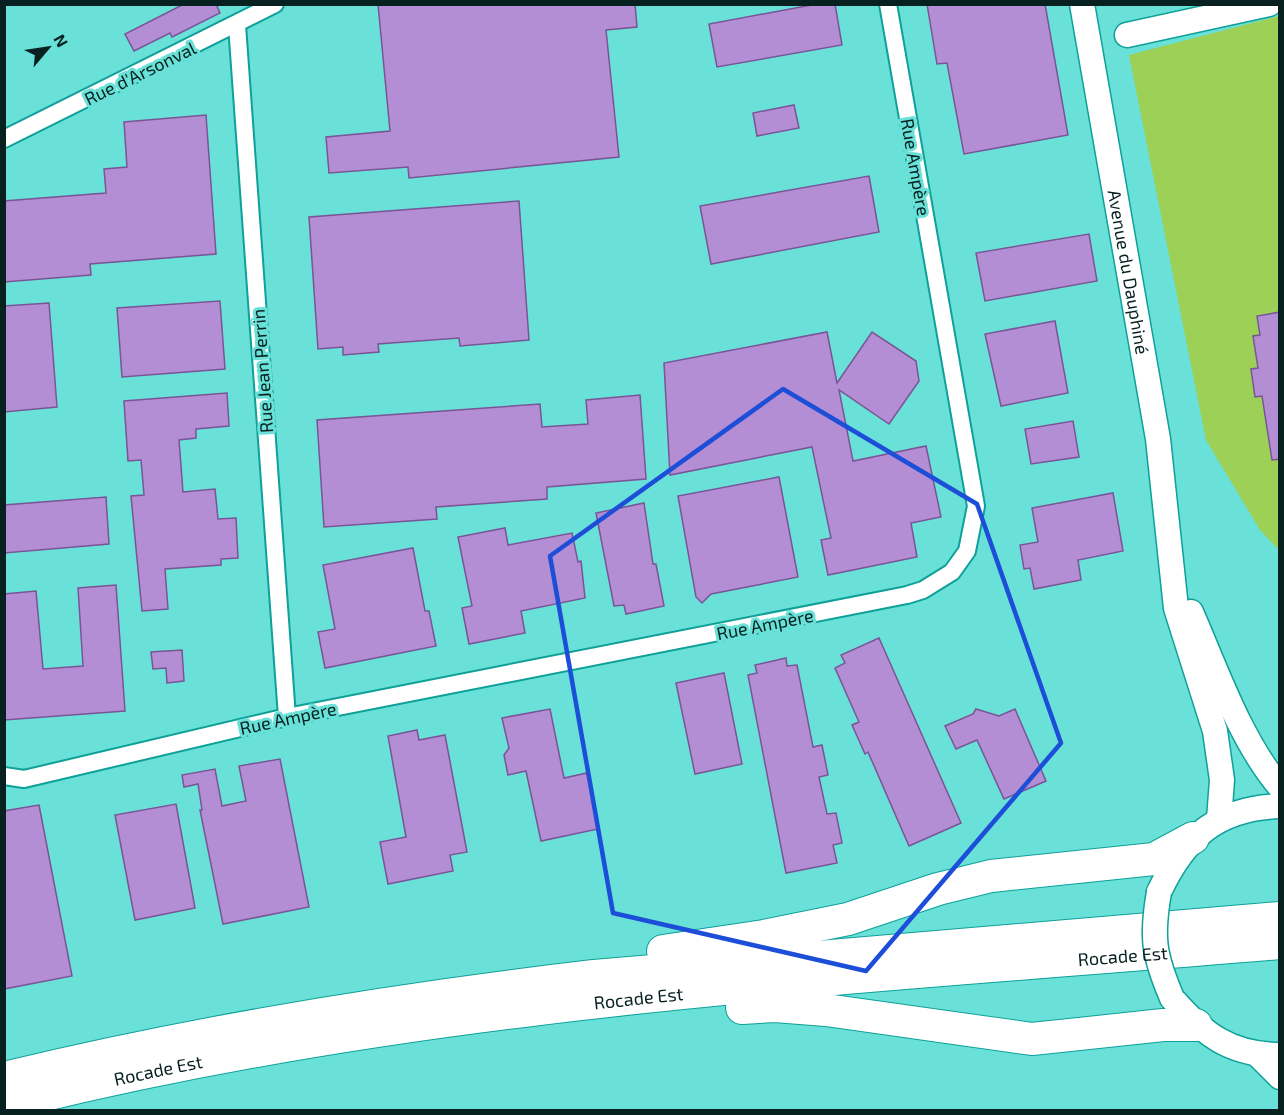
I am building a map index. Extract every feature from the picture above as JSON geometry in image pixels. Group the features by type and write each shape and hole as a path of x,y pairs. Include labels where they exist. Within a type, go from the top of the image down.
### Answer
{"highway":[{"path":"487,989 515,972 764,936 848,920 938,889 992,876 1154,859 1193,838"},
{"name":"Rocade Est","path":"4,1077 97,1055 255,1025 487,989 594,976 1280,918"},
{"name":"Rocade Est","path":"4,1105 81,1086 248,1053 419,1025 676,994 1280,943"},
{"path":"561,1007 584,1017 684,1010 795,1008 1032,1039 1163,1025 1196,1025"}],"main road":[{"name":"Avenue du Dauphiné","path":"1082,4 1158,439 1176,608 1215,731 1222,780 1219,820"},
{"path":"1127,35 1269,4"},
{"name":"Avenue du Dauphiné","path":"1168,538 1191,613 1235,710 1266,771 1280,787"},
{"path":"1280,806 1256,807 1219,820 1193,838 1173,863 1159,892 1153,928 1158,964 1172,998 1196,1025 1224,1045 1269,1055 1280,1077"}],"street":[{"name":"Rue d'Arsonval","path":"4,139 237,26 275,4"},
{"name":"Rue Ampère","path":"4,776 24,779 287,717 885,600 923,590 952,572 968,551 976,506 888,4"},
{"name":"Rue Jean Perrin","path":"237,26 287,717"}],"highlighted area":[{"path":"783,389 977,504 1061,743 866,971 613,913 550,556"}],"green space":[{"path":"1279,16 1279,550 1260,530 1206,440 1129,55"}],"building":[{"path":"184,4 216,4 220,13 172,37 170,33 134,51 125,34"},
{"path":"378,4 635,4 637,27 606,30 619,157 409,178 408,167 329,173 326,137 390,131"},
{"path":"817,4 835,4 842,45 717,67 709,24"},
{"path":"927,4 1045,4 1068,135 964,154 947,63 937,64"},
{"path":"794,105 799,128 757,136 753,113"},
{"path":"206,115 216,254 90,264 91,275 4,282 4,201 106,193 104,169 127,167 124,122"},
{"path":"869,176 879,232 711,264 700,206"},
{"path":"519,201 529,340 460,346 459,338 378,344 379,352 343,355 343,347 318,349 309,217"},
{"path":"1089,234 1097,281 985,301 976,253"},
{"path":"220,301 225,369 122,377 117,308"},
{"path":"49,303 57,407 4,412 4,306"},
{"path":"1280,312 1280,459 1272,460 1262,396 1255,397 1251,369 1258,368 1253,336 1260,335 1257,316"},
{"path":"1055,321 1068,393 1001,406 985,334"},
{"path":"827,332 837,383 872,332 916,361 919,381 889,424 839,390 853,461 926,446 941,517 911,523 917,557 828,575 821,540 831,538 812,447 670,475 664,363"},
{"path":"227,393 229,426 196,429 196,438 179,440 183,492 215,489 218,519 236,518 238,558 221,559 221,565 165,569 168,609 142,611 131,496 144,495 141,460 128,461 124,401"},
{"path":"640,395 646,479 547,487 547,499 436,507 437,519 324,527 317,420 540,404 542,427 588,424 586,400"},
{"path":"1073,421 1079,457 1031,464 1025,429"},
{"path":"779,477 798,577 711,594 702,603 696,597 678,496"},
{"path":"1113,493 1123,551 1078,560 1081,580 1034,589 1030,568 1024,569 1020,545 1038,542 1032,508"},
{"path":"106,497 109,544 4,553 4,505"},
{"path":"644,503 653,564 656,564 664,606 626,614 624,605 614,606 596,513"},
{"path":"505,528 508,545 572,533 578,562 581,561 585,598 521,611 525,633 469,644 462,608 472,606 458,537"},
{"path":"413,548 425,611 429,611 436,646 325,668 318,632 335,629 323,565"},
{"path":"116,585 125,711 4,720 4,594 36,591 43,669 83,666 78,588"},
{"path":"879,638 961,823 909,846 868,752 865,754 852,725 859,722 835,668 845,663 841,655"},
{"path":"182,650 184,681 167,683 166,668 153,669 151,652"},
{"path":"786,658 787,666 797,665 813,747 822,745 828,775 819,777 827,814 836,813 842,843 833,845 837,863 786,873 748,675 757,673 755,665"},
{"path":"724,673 742,764 695,774 676,683"},
{"path":"550,709 564,778 587,773 598,829 541,841 526,771 508,775 504,755 509,748 502,718"},
{"path":"976,709 999,716 1015,709 1046,781 1004,799 977,740 956,749 945,726 973,714"},
{"path":"417,730 419,740 445,735 467,852 450,855 453,871 388,884 380,842 406,837 388,736"},
{"path":"280,759 309,907 223,924 200,810 202,810 198,784 184,787 182,775 215,769 222,806 246,801 239,766"},
{"path":"176,804 195,908 135,920 115,815"},
{"path":"39,805 72,976 4,989 4,811"}]}
